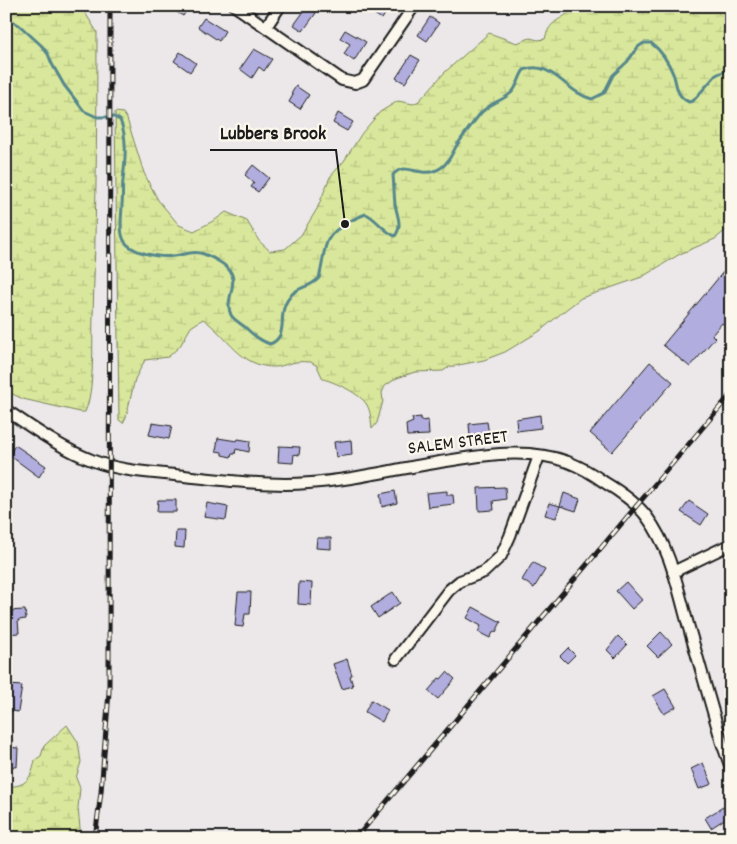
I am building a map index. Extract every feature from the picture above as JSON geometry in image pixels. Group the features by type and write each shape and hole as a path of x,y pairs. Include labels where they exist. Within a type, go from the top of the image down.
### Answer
{"street":[{"path":"236,6 342,80 355,83 362,80 414,6"},
{"path":"266,27 280,6"},
{"name":"SALEM STREET","path":"6,410 66,448 101,463 134,470 224,480 286,484 320,482 474,456 512,454 540,456 578,466 608,484 636,505 645,514 654,529 673,572 730,762"},
{"path":"396,659 448,590 460,581 484,572 501,556 540,456"},
{"path":"673,572 731,544"}],"green space":[{"path":"6,6 71,6 84,11 97,32 92,366 90,391 85,412 23,399 6,391"},
{"path":"572,6 731,6 731,226 715,239 680,254 642,277 581,298 540,331 505,352 484,360 449,367 443,371 415,372 397,378 385,386 377,423 372,429 371,417 364,401 347,389 323,379 317,366 311,362 298,362 276,367 264,366 253,362 235,350 203,319 191,327 180,346 168,357 145,360 135,379 126,417 123,423 119,420 115,112 123,113 127,119 144,173 158,200 179,225 194,231 226,212 247,221 259,241 270,251 285,249 301,235 317,209 330,177 380,112 398,101 413,104 419,101 445,72 489,33 517,43 530,38 545,39 547,32 554,22 570,11"},
{"path":"67,725 78,742 81,762 76,778 80,788 78,808 81,838 6,838 6,786 19,785 27,780 32,772 35,760 41,756 44,746"}],"building":[{"path":"167,6 189,6 183,16"},
{"path":"375,6 390,6 382,19 371,12"},
{"path":"307,7 316,13 303,31 294,25"},
{"path":"430,17 439,23 427,41 418,35"},
{"path":"204,18 225,31 219,41 198,27"},
{"path":"345,30 366,42 354,61 344,54 350,44 340,38"},
{"path":"254,49 272,59 264,71 259,67 252,78 240,69"},
{"path":"180,52 196,63 190,72 174,61"},
{"path":"411,55 420,60 405,83 396,78"},
{"path":"296,86 309,95 300,109 289,102"},
{"path":"338,113 353,122 347,131 333,123"},
{"path":"253,165 269,178 258,192 251,187 254,183 245,175"},
{"path":"724,271 731,277 731,318 725,325 722,323 712,335 715,338 690,367 663,345"},
{"path":"650,362 673,382 612,452 590,433"},
{"path":"540,415 541,428 517,431 516,419"},
{"path":"421,417 421,421 428,420 429,435 407,436 406,425 413,422 412,418"},
{"path":"487,422 489,434 470,436 469,424"},
{"path":"152,423 172,426 169,439 149,435"},
{"path":"218,438 250,441 249,452 236,449 235,454 232,454 231,457 222,455 222,452 216,451"},
{"path":"351,440 352,455 336,457 334,442"},
{"path":"15,445 46,466 39,477 9,455"},
{"path":"279,446 300,447 299,455 294,454 293,463 278,462"},
{"path":"505,487 506,499 493,501 494,510 479,511 478,488"},
{"path":"395,491 397,503 382,507 380,494"},
{"path":"447,491 447,495 453,495 454,504 428,507 426,493"},
{"path":"564,493 580,499 576,511 560,506"},
{"path":"158,500 176,500 176,512 157,512"},
{"path":"689,501 708,514 701,525 681,512"},
{"path":"207,503 228,507 226,520 204,517"},
{"path":"549,503 560,506 556,518 545,515"},
{"path":"176,531 185,531 184,548 175,547"},
{"path":"317,538 331,538 331,549 316,548"},
{"path":"533,562 545,570 534,588 522,580"},
{"path":"299,582 312,583 311,605 298,604"},
{"path":"626,582 642,600 632,609 616,591"},
{"path":"238,592 251,592 250,614 245,614 243,627 235,626"},
{"path":"393,592 400,603 378,618 371,607"},
{"path":"473,607 501,622 496,632 494,631 490,638 478,632 481,626 467,618"},
{"path":"25,610 26,619 18,620 19,633 6,634 6,611"},
{"path":"661,632 672,644 658,657 647,646"},
{"path":"618,636 627,645 615,658 607,650"},
{"path":"568,648 575,655 567,663 560,656"},
{"path":"347,659 353,686 342,689 333,664"},
{"path":"447,672 455,679 438,699 428,691"},
{"path":"9,685 22,686 18,712 6,710"},
{"path":"665,689 676,707 664,714 653,696"},
{"path":"371,700 388,710 382,722 365,712"},
{"path":"6,747 18,748 17,767 6,766"},
{"path":"703,763 712,784 699,789 691,769"},
{"path":"723,807 728,817 711,828 705,818"}],"waterway":[{"path":"6,18 19,25 41,45 48,54 64,85 84,111 97,117 114,117 120,120 123,127 125,150 121,226 126,243 138,251 153,255 177,256 200,253 227,267 233,280 229,301 231,315 256,337 270,344 279,337 283,310 289,298 297,290 310,285 319,278 326,245 332,234 348,222 366,214 395,236 399,225 393,175 403,169 427,172 434,171 445,165 480,114 511,93 524,70 542,69 551,73 583,96 592,99 604,93 613,75 627,62 638,47 644,43 651,43 662,54 674,76 680,94 689,102 693,101 716,75 731,68"}],"railway":[{"path":"95,838 101,792 109,692 110,6"},
{"path":"356,838 731,394"}],"place":[{"name":"Lubbers Brook","path":"345,224"}]}
